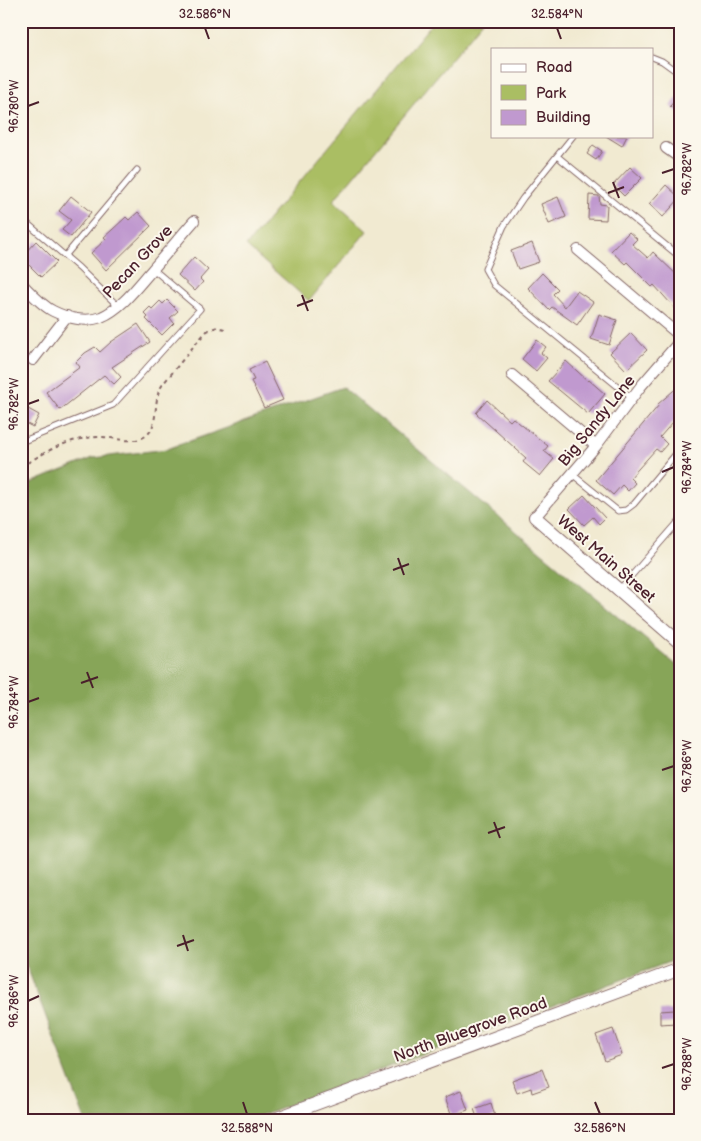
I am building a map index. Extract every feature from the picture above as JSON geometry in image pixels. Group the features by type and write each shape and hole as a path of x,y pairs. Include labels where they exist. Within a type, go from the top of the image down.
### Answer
{"street":[{"path":"666,148 680,158"},
{"name":"Pecan Grove","path":"21,283 40,302 52,310 84,320 101,317 118,306 194,221"},
{"path":"578,250 680,336"},
{"path":"33,360 67,316"},
{"name":"Big Sandy Lane","path":"535,517 596,446 632,398 680,341"},
{"path":"512,375 596,446"},
{"name":"West Main Street","path":"535,517 680,643"},
{"name":"North Bluegrove Road","path":"272,1120 301,1115 680,969"}],"lane":[{"path":"654,58 662,60 680,74"},
{"path":"572,138 523,198 504,226 485,269 494,284 632,398"},
{"path":"558,156 680,257"},
{"path":"65,256 137,170"},
{"path":"21,218 118,306"},
{"path":"21,442 113,406 200,309 153,269"},
{"path":"572,474 618,511 626,510 634,504 680,449"},
{"path":"619,590 680,520"}],"path":[{"path":"21,467 50,449 77,440 102,437 134,441 147,435 151,430 156,400 161,386 207,330 217,327 225,329"}],"green space":[{"path":"434,21 483,21 333,201 367,231 309,301 246,246"},
{"path":"343,387 680,668 680,958 248,1120 85,1120 21,951 21,487 93,458 167,449"}],"building":[{"path":"680,95 680,114 670,106"},
{"path":"609,138 626,138 622,146"},
{"path":"593,145 602,151 596,160 587,154"},
{"path":"630,167 642,178 624,196 613,185"},
{"path":"666,185 680,198 663,217 649,204"},
{"path":"589,195 599,196 600,204 607,205 606,220 588,219"},
{"path":"71,196 91,212 71,237 62,230 71,220 59,211"},
{"path":"558,197 566,217 549,224 541,204"},
{"path":"138,212 151,226 106,270 91,253 106,239 104,237 126,217 129,220"},
{"path":"629,232 637,239 632,244 648,258 653,252 680,278 680,314 654,285 652,287 627,262 625,264 611,251"},
{"path":"36,241 57,262 41,277 21,257"},
{"path":"532,243 539,262 518,269 511,251"},
{"path":"194,257 208,270 200,279 203,282 195,291 178,275"},
{"path":"542,273 558,289 553,294 565,307 577,291 593,302 577,325 552,307 549,310 528,288"},
{"path":"167,300 178,311 170,318 174,323 162,335 146,319 148,317 144,313 150,307 152,309 160,301 163,304"},
{"path":"599,314 617,320 609,345 591,339"},
{"path":"138,324 150,342 112,367 121,377 114,384 104,375 60,410 46,392 80,367 76,362 85,353 95,347 100,352 111,342"},
{"path":"631,333 647,350 626,370 610,353"},
{"path":"537,340 546,347 541,353 547,358 536,371 522,359"},
{"path":"566,361 605,394 588,414 548,381"},
{"path":"265,362 283,400 264,408 251,381 254,380 249,370"},
{"path":"680,385 680,419 675,423 673,422 660,437 667,444 660,452 656,449 630,478 635,483 628,491 622,485 613,495 596,480 658,404"},
{"path":"487,400 510,421 513,418 548,446 544,451 554,459 540,476 523,462 526,458 476,413"},
{"path":"21,405 39,415 33,427 21,421"},
{"path":"584,495 605,518 599,524 593,517 584,525 569,509"},
{"path":"675,1010 676,1023 660,1024 660,1011"},
{"path":"613,1029 622,1055 605,1061 596,1035"},
{"path":"542,1069 549,1087 532,1093 531,1088 517,1093 512,1080"},
{"path":"461,1091 468,1110 452,1116 445,1097"},
{"path":"491,1103 495,1116 485,1120 478,1120 474,1109"}]}
